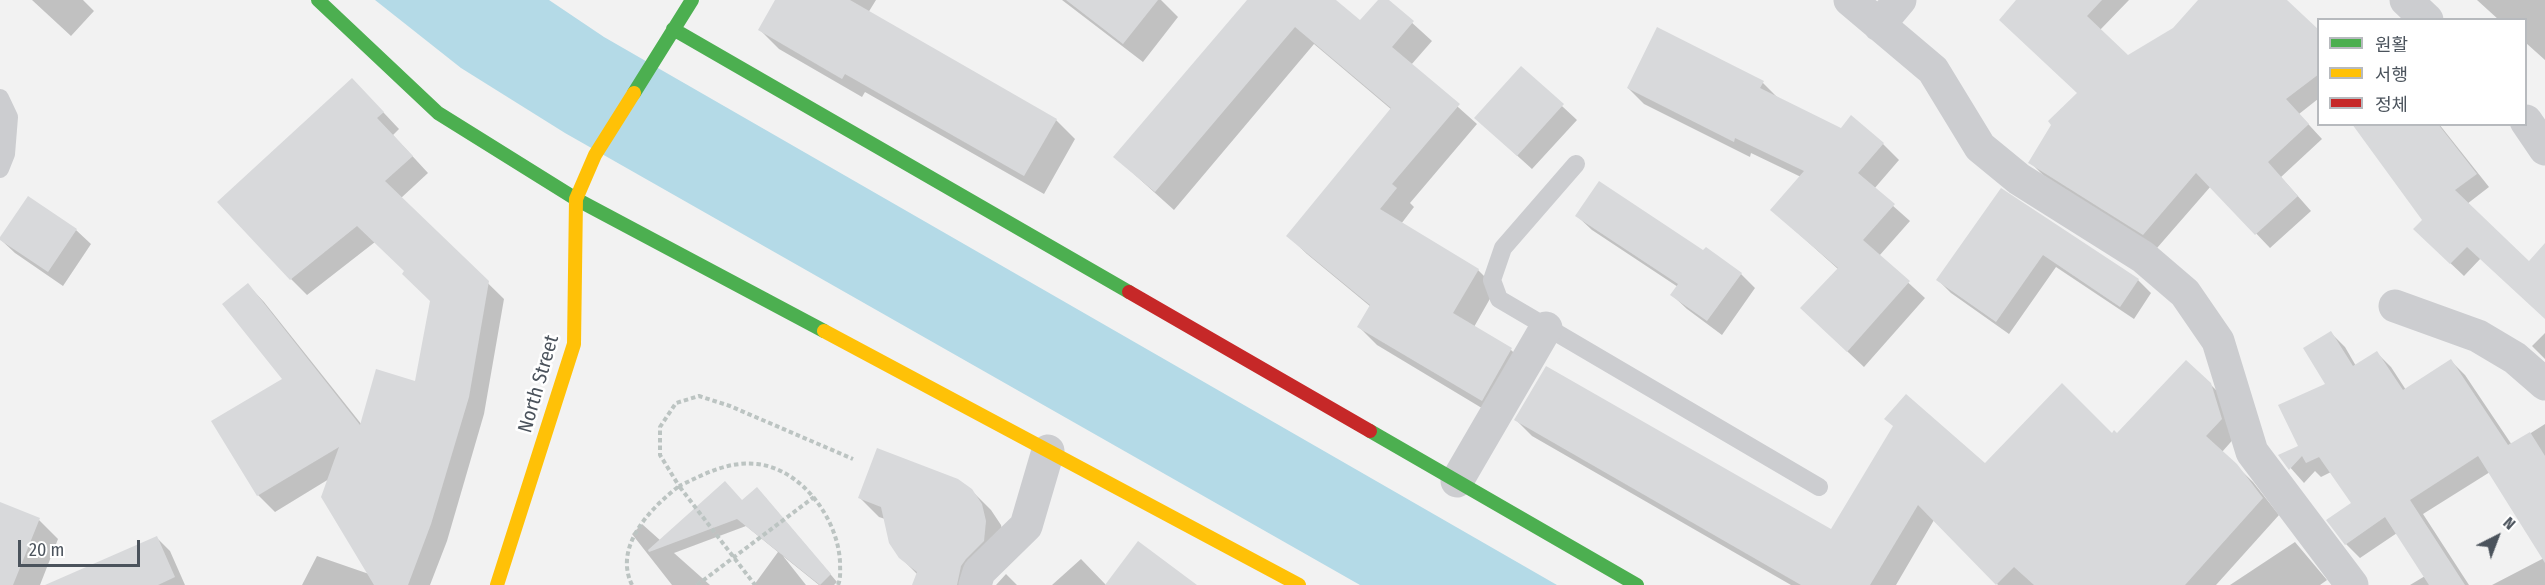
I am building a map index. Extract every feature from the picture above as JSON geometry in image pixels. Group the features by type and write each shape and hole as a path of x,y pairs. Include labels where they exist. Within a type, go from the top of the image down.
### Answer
{"street":[{"path":"318,0 438,113 576,199 1299,585"},
{"name":"North Street","path":"498,585 574,344 576,199 595,155 692,0"},
{"path":"1850,0 1933,70 1980,147 2019,179 2144,257 2185,293 2218,341 2252,452 2352,585"},
{"path":"1879,25 1900,0"},
{"path":"2406,0 2425,18"},
{"path":"673,29 1637,585"},
{"path":"2527,122 2545,149"},
{"path":"2395,306 2478,336 2515,358 2545,384"},
{"path":"1457,481 1546,328"},
{"path":"975,585 979,572 1026,526 1048,451"}],"lane":[{"path":"0,98 9,117 6,154 0,169"},
{"path":"1576,164 1503,248 1492,280 1499,299 1819,487"}],"path":[{"path":"755,585 679,486 660,455 660,427 676,403 699,396 730,406 853,459"},
{"path":"632,585 628,576 628,552 638,529 656,504 679,486 723,465 758,464 788,474 814,497 833,531 839,554 840,580 838,585"},
{"path":"697,585 814,497"}],"water":[{"path":"375,0 549,0 604,37 1557,585 1360,585 565,133 461,68"}],"building":[{"path":"775,0 850,0 1057,119 1024,176 845,74 842,79 758,30"},
{"path":"1066,0 1158,0 1123,44"},
{"path":"1247,0 1336,0 1360,20 1378,0 1389,0 1414,21 1392,47 1460,104 1392,184 1397,188 1380,209 1479,269 1453,313 1512,348 1482,401 1357,327 1370,305 1286,236 1391,108 1295,27 1155,192 1113,157"},
{"path":"2016,0 2102,0 2087,16 2128,55 2173,28 2198,0 2287,0 2317,28 2317,76 2286,99 2309,124 2268,162 2298,196 2255,235 2196,173 2143,235 2028,163 2051,125 2048,121 2077,93 1999,20"},
{"path":"1657,27 1764,81 1760,88 1841,128 1851,115 1884,143 1858,173 1895,204 1863,240 1910,281 1847,352 1800,308 1838,268 1770,210 1804,171 1735,138 1734,142 1627,88"},
{"path":"1521,66 1564,104 1517,156 1474,118"},
{"path":"352,78 384,112 377,118 413,156 385,181 489,281 469,397 431,524 408,585 374,585 321,497 339,447 257,496 211,421 282,379 222,304 248,283 360,425 376,369 415,381 430,301 402,274 404,271 357,226 290,280 217,202"},
{"path":"2353,126 2440,126 2477,174 2455,190 2529,261 2545,243 2545,319 2467,247 2450,264 2413,229 2422,220"},
{"path":"1599,181 1703,250 1706,247 1742,273 1707,321 1670,295 1678,284 1575,216"},
{"path":"2001,188 2139,279 2120,307 2043,255 1996,322 1936,280"},
{"path":"28,196 77,229 48,272 0,240"},
{"path":"2331,331 2353,366 2377,351 2403,390 2451,359 2508,445 2530,432 2545,456 2545,563 2478,456 2410,500 2465,585 2429,585 2385,517 2345,545 2326,520 2351,503 2319,457 2306,463 2302,456 2289,470 2278,455 2298,446 2278,405 2325,384 2303,348"},
{"path":"2186,360 2211,383 2222,419 2206,436 2237,464 2263,498 2185,585 2034,585 2014,567 1996,585 1918,505 1870,585 1801,585 1514,420 1546,366 1831,529 1893,426 1884,419 1906,394 1985,463 2062,383 2112,433 2114,430 2117,433"},
{"path":"877,448 958,479 972,489 982,504 986,521 984,541 961,566 957,585 912,585 917,572 899,558 889,543 881,507 858,498"},
{"path":"725,481 742,500 757,487 831,574 820,585 737,519 649,552 648,550"},
{"path":"0,502 40,518 13,585 0,585"},
{"path":"157,536 175,577 158,585 45,585"},
{"path":"1138,541 1197,585 1105,585"}],"traffic: fast":[{"path":"318,0 438,113 576,199 824,331"},
{"path":"634,93 692,0"},
{"path":"673,29 1129,292"},
{"path":"1370,431 1637,585"}],"traffic: slow":[{"path":"497,585 574,344 576,199 595,155 634,93"},
{"path":"824,331 1299,585"}],"traffic: jam":[{"path":"1129,292 1370,431"}]}
